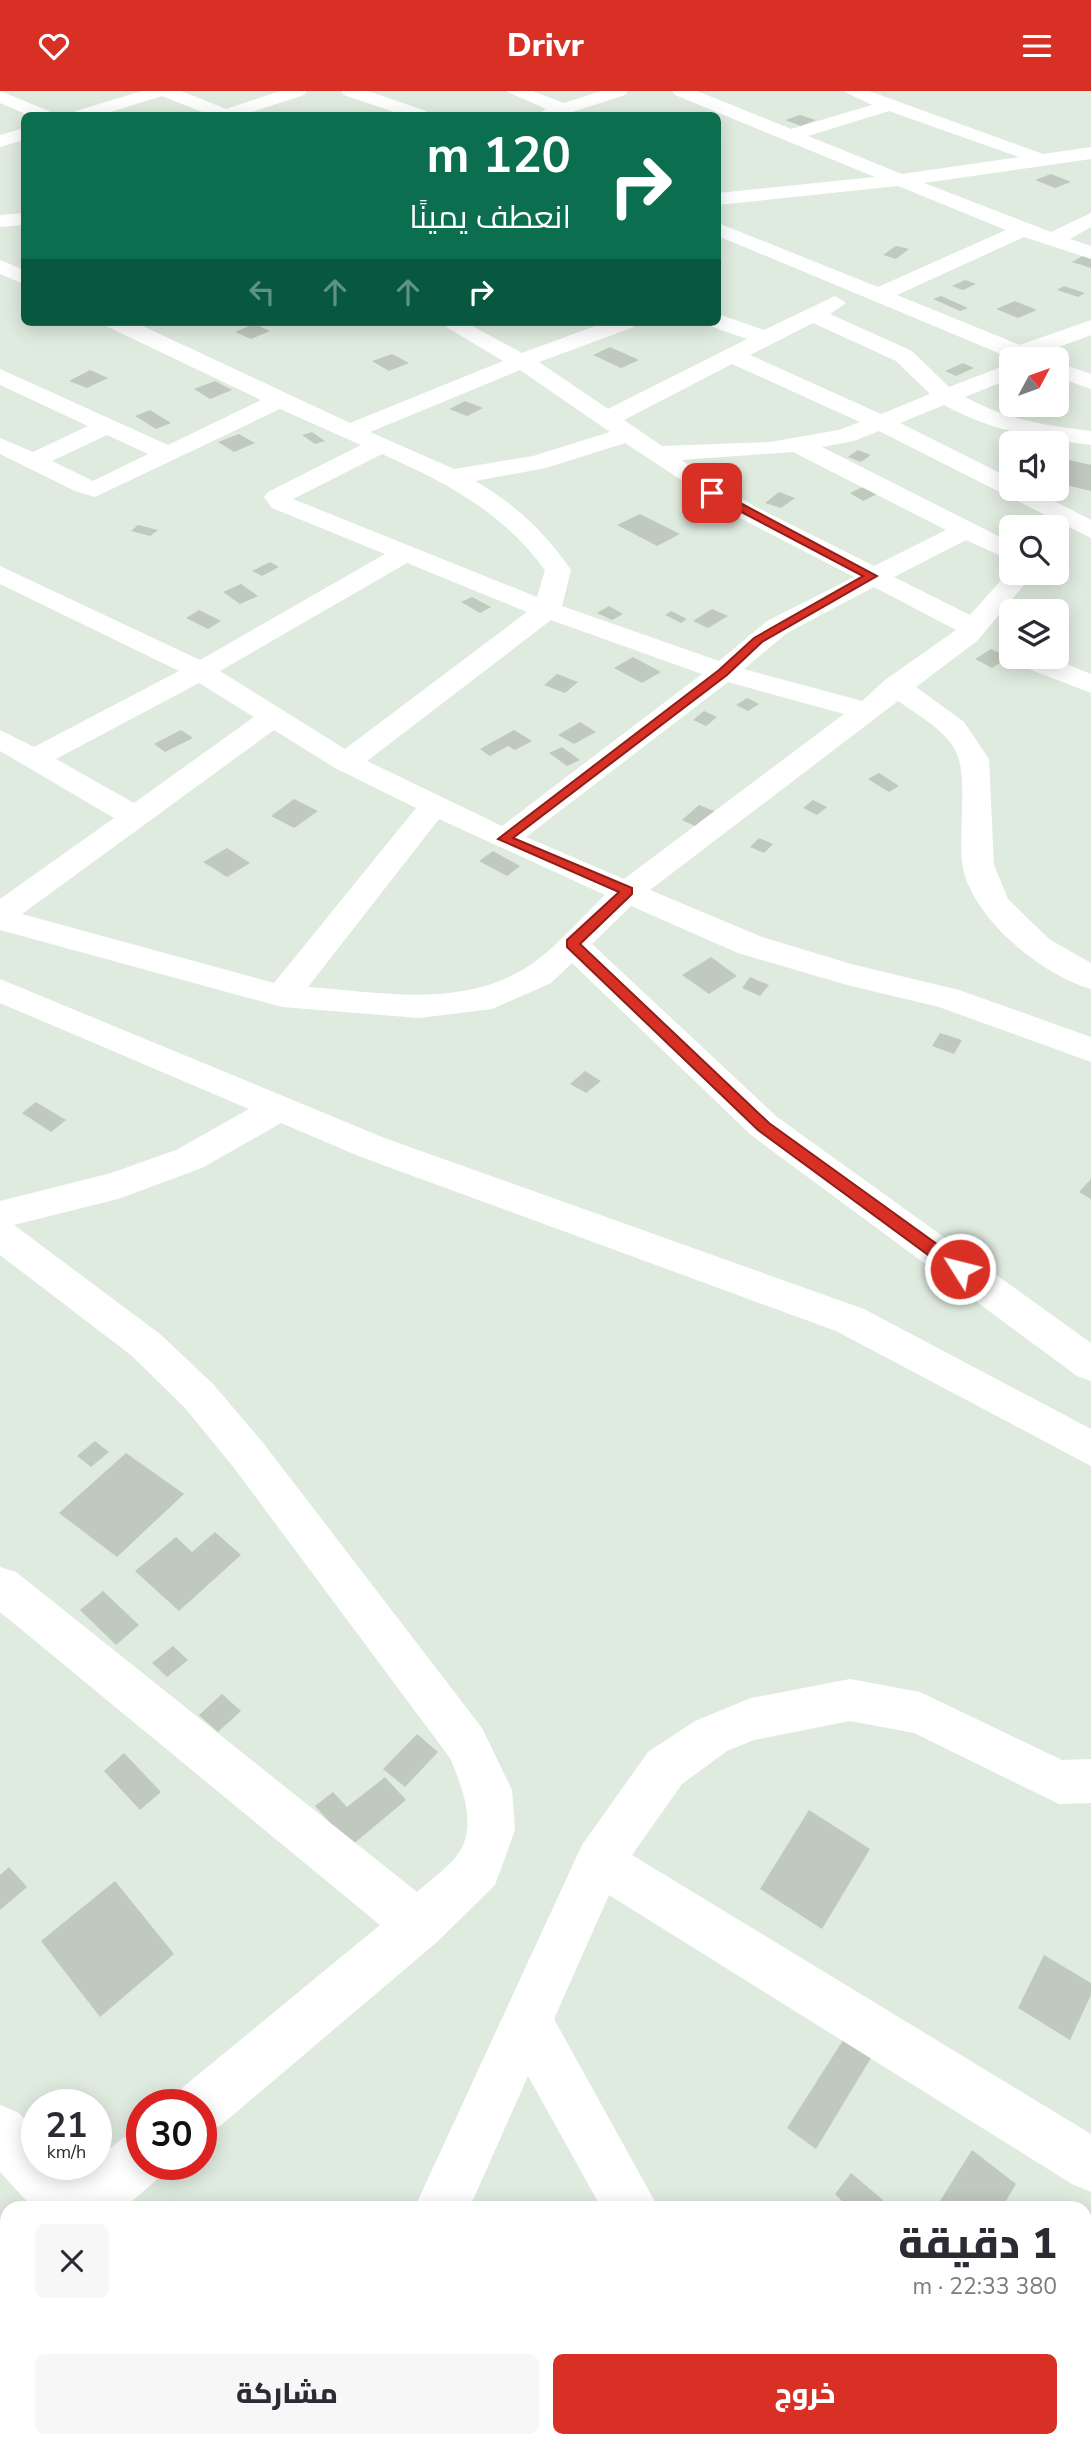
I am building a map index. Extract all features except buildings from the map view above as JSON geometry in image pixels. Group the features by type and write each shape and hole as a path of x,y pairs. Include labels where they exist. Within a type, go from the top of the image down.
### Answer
{"street":[{"path":"93,112 163,91 217,112"},
{"path":"234,112 298,91"},
{"path":"350,91 410,112"},
{"path":"515,91 554,112 619,91"},
{"path":"681,91 1023,230 1091,253"},
{"path":"852,91 996,145 1091,166"},
{"path":"0,96 35,112"},
{"path":"791,135 890,105"},
{"path":"0,143 21,135"},
{"path":"0,143 21,149"},
{"path":"721,199 900,180 1091,153"},
{"path":"0,221 21,219"},
{"path":"1052,240 1091,219"},
{"path":"721,230 872,292 999,351"},
{"path":"609,418 812,314 1023,230"},
{"path":"0,266 21,276"},
{"path":"812,314 904,356 945,396 973,411 1021,429 1091,438"},
{"path":"721,322 765,338"},
{"path":"124,326 451,477 522,524 544,547 558,570 547,610 346,762"},
{"path":"456,326 522,361 745,511 872,576 994,644 1091,684"},
{"path":"349,432 615,326"},
{"path":"1050,347 1091,327"},
{"path":"732,356 882,423 1078,525"},
{"path":"657,454 800,446 845,436 882,423 999,371"},
{"path":"1069,374 1091,382"},
{"path":"0,376 168,454"},
{"path":"0,445 84,487 95,489 280,400"},
{"path":"33,461 106,426"},
{"path":"451,477 537,463 629,434"},
{"path":"379,446 277,496 281,503 547,610 723,672 864,710"},
{"path":"800,446 999,547"},
{"path":"504,839 723,672 777,627 965,530"},
{"path":"35,758 200,671 404,554"},
{"path":"0,574 200,671 346,762 433,807 504,839 750,945 847,974 947,997 1091,1049"},
{"path":"0,917 282,996 419,1007 480,1001 539,975 628,891 895,687 994,644 1017,585"},
{"path":"895,687 954,728 974,759 978,865 994,903 1037,947 1091,978"},
{"path":"0,917 272,718"},
{"path":"0,739 135,817"},
{"path":"282,996 433,807"},
{"path":"572,944 764,1126 1091,1365"},
{"path":"0,990 374,1148 850,1320 1091,1449"},
{"path":"0,1215 118,1185 189,1159 281,1108"},
{"path":"0,1235 146,1345 199,1396 249,1456 466,1743 488,1790 491,1830 478,1868 419,1925 217,2094"},
{"path":"0,1586 419,1925"},
{"path":"445,2201 598,1861 665,1768 711,1736 751,1719 850,1700 920,1713 1059,1782 1091,1781"},
{"path":"598,1861 1091,2165"},
{"path":"526,2020 628,2201"},
{"path":"0,2132 64,2201"},
{"path":"90,2201 126,2170"}],"route":[{"path":"712,493 872,576 758,640 723,672 504,839 628,891 572,944 764,1126 960,1269"}]}
